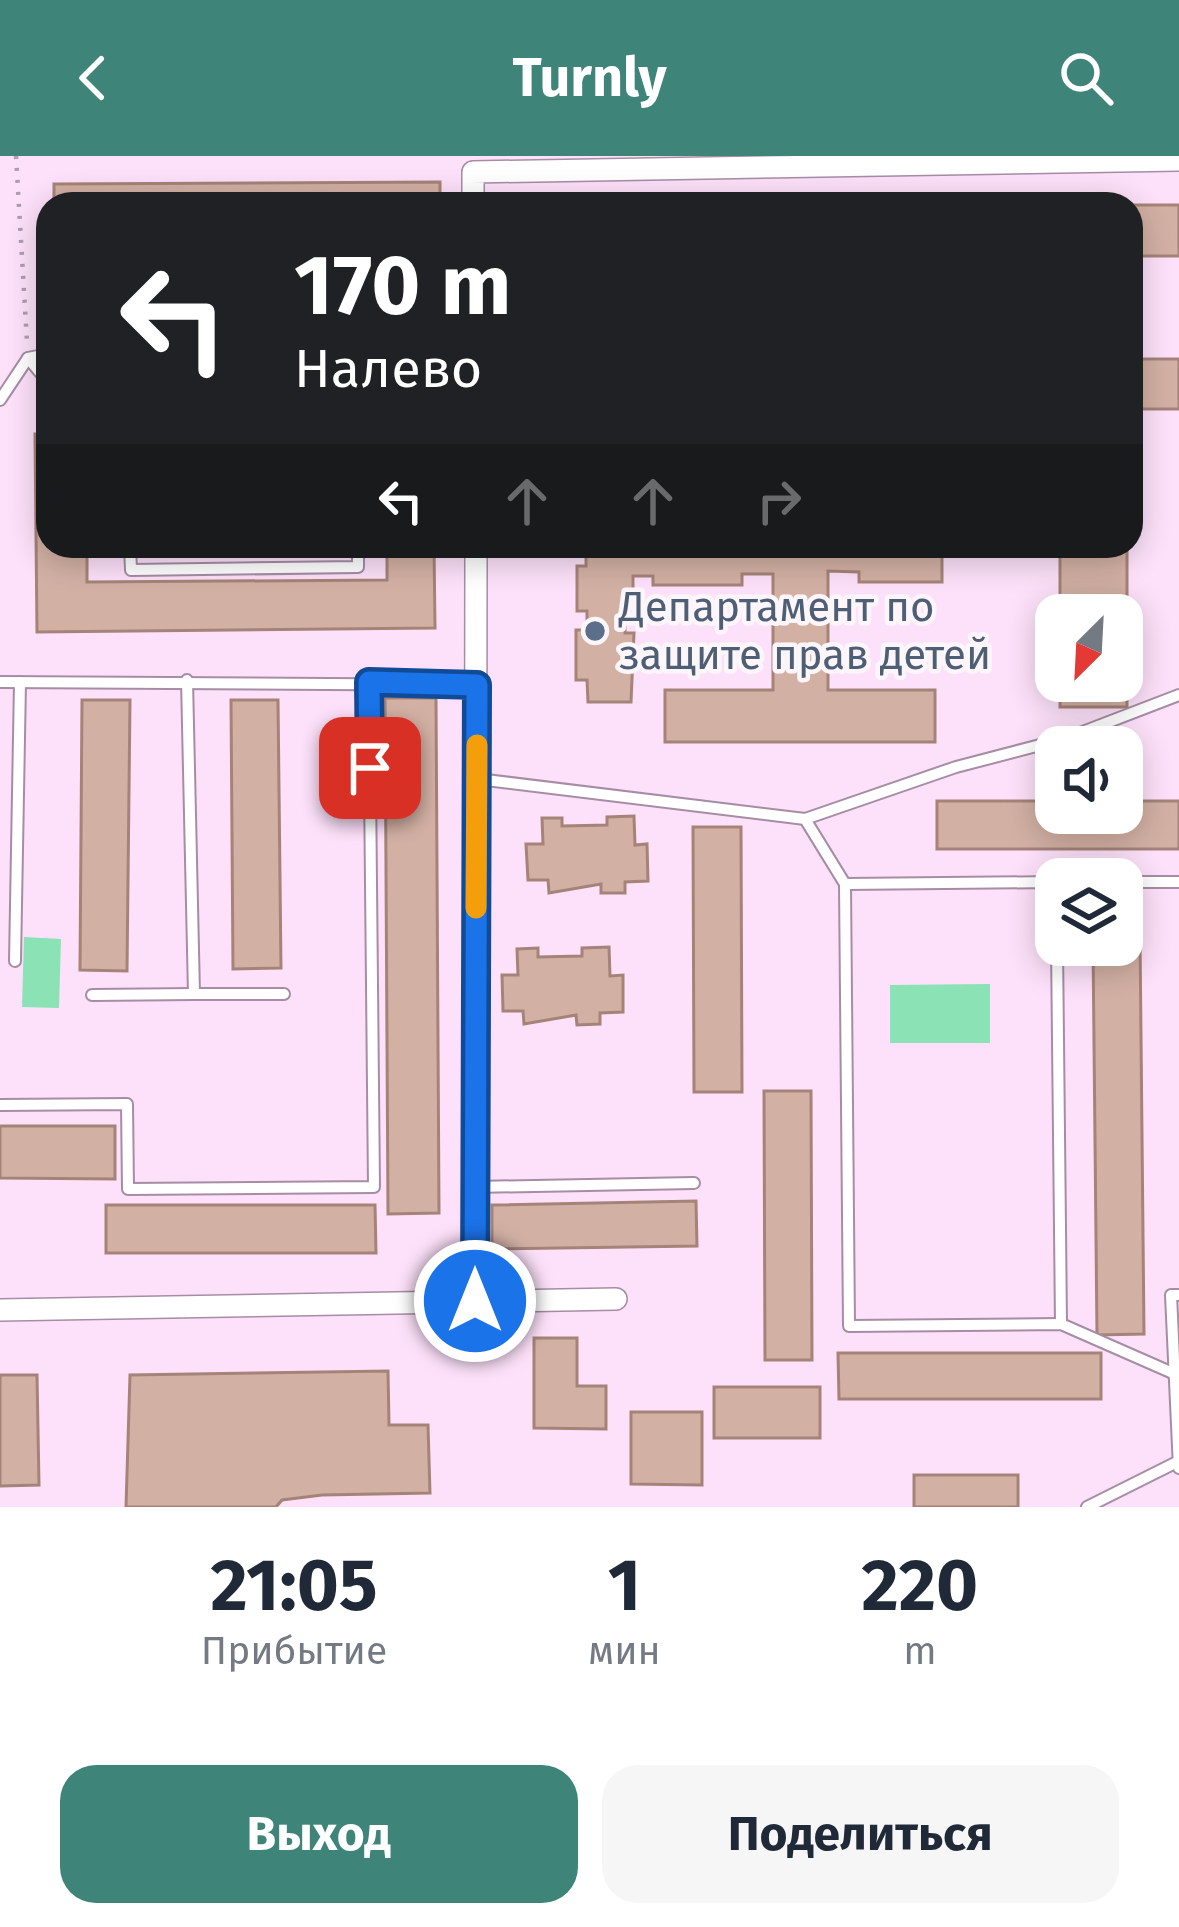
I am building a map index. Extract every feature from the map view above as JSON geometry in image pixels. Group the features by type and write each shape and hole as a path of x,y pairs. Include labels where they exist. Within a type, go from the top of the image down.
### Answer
{"street":[{"path":"473,192 473,172 521,163 1179,160"},
{"path":"475,1301 476,558"},
{"path":"0,1310 616,1299"}],"lane":[{"path":"0,400 28,358 36,356"},
{"path":"28,358 36,368"},
{"path":"130,558 130,570 358,567 358,558"},
{"path":"188,680 194,994"},
{"path":"0,682 477,685"},
{"path":"15,961 20,682"},
{"path":"0,1106 127,1104 128,1189 374,1187 369,682"},
{"path":"478,778 806,819 956,767 1067,739 1179,694"},
{"path":"806,819 844,884 849,1326 1061,1324 1175,1374"},
{"path":"1143,882 1179,881"},
{"path":"844,884 1035,882"},
{"path":"1058,966 1061,1324"},
{"path":"92,994 284,994"},
{"path":"474,1187 694,1184"},
{"path":"1087,1507 1177,1465 1171,1295 1179,1295"}],"path":[{"path":"16,156 28,358"}],"green space":[{"path":"24,937 61,939 59,1008 22,1007"},
{"path":"990,984 990,1043 890,1043 890,985"}],"building":[{"path":"440,182 440,192 54,192 54,184"},
{"path":"1143,205 1179,205 1179,256 1143,256"},
{"path":"1143,359 1179,359 1179,409 1143,409"},
{"path":"36,558 87,558 87,582 387,580 387,558 434,558 435,628 37,632"},
{"path":"586,558 942,558 942,582 859,582 859,572 828,571 828,690 935,690 935,742 665,742 665,690 773,690 773,574 742,574 742,585 653,585 653,576 633,576 633,610 625,610 625,633 634,633 631,702 588,702 587,680 576,680 576,630 587,630 587,611 577,611 577,566 586,566"},
{"path":"1060,558 1127,558 1127,594 1060,594"},
{"path":"385,698 436,698 439,1213 388,1214"},
{"path":"82,700 130,700 127,971 80,970"},
{"path":"231,700 278,700 281,968 233,969"},
{"path":"1060,702 1127,702 1127,707 1060,707"},
{"path":"937,801 1035,801 1035,834 1143,834 1143,801 1179,801 1179,849 937,849"},
{"path":"634,816 635,845 647,844 648,881 625,882 625,893 601,893 601,884 549,893 548,880 528,880 526,844 543,844 542,818 562,818 562,826 607,825 607,817"},
{"path":"693,827 741,827 742,1092 694,1092"},
{"path":"609,947 610,976 623,975 623,1012 600,1013 600,1024 577,1025 576,1015 524,1024 523,1011 503,1011 502,975 518,975 517,949 538,948 538,957 582,956 582,948"},
{"path":"1093,966 1140,966 1144,1334 1097,1335"},
{"path":"764,1091 811,1091 812,1360 765,1360"},
{"path":"0,1126 115,1126 115,1179 0,1178"},
{"path":"696,1201 697,1246 492,1249 492,1205"},
{"path":"106,1205 375,1205 376,1253 106,1253"},
{"path":"534,1338 577,1338 577,1386 606,1386 606,1429 534,1428"},
{"path":"838,1353 1101,1353 1101,1399 839,1399"},
{"path":"388,1371 389,1425 428,1425 430,1493 322,1495 282,1500 276,1507 126,1507 130,1375"},
{"path":"0,1375 37,1375 39,1485 0,1486"},
{"path":"714,1387 820,1387 820,1438 714,1438"},
{"path":"631,1412 702,1412 702,1485 631,1484"},
{"path":"914,1475 1018,1475 1018,1507 914,1507"}],"slow traffic":[{"path":"476,908 477,745"}],"place":[{"name":"Департамент по защите прав детей","path":"595,631"}],"route":[{"path":"370,768 369,682 477,685 475,1301"}]}
